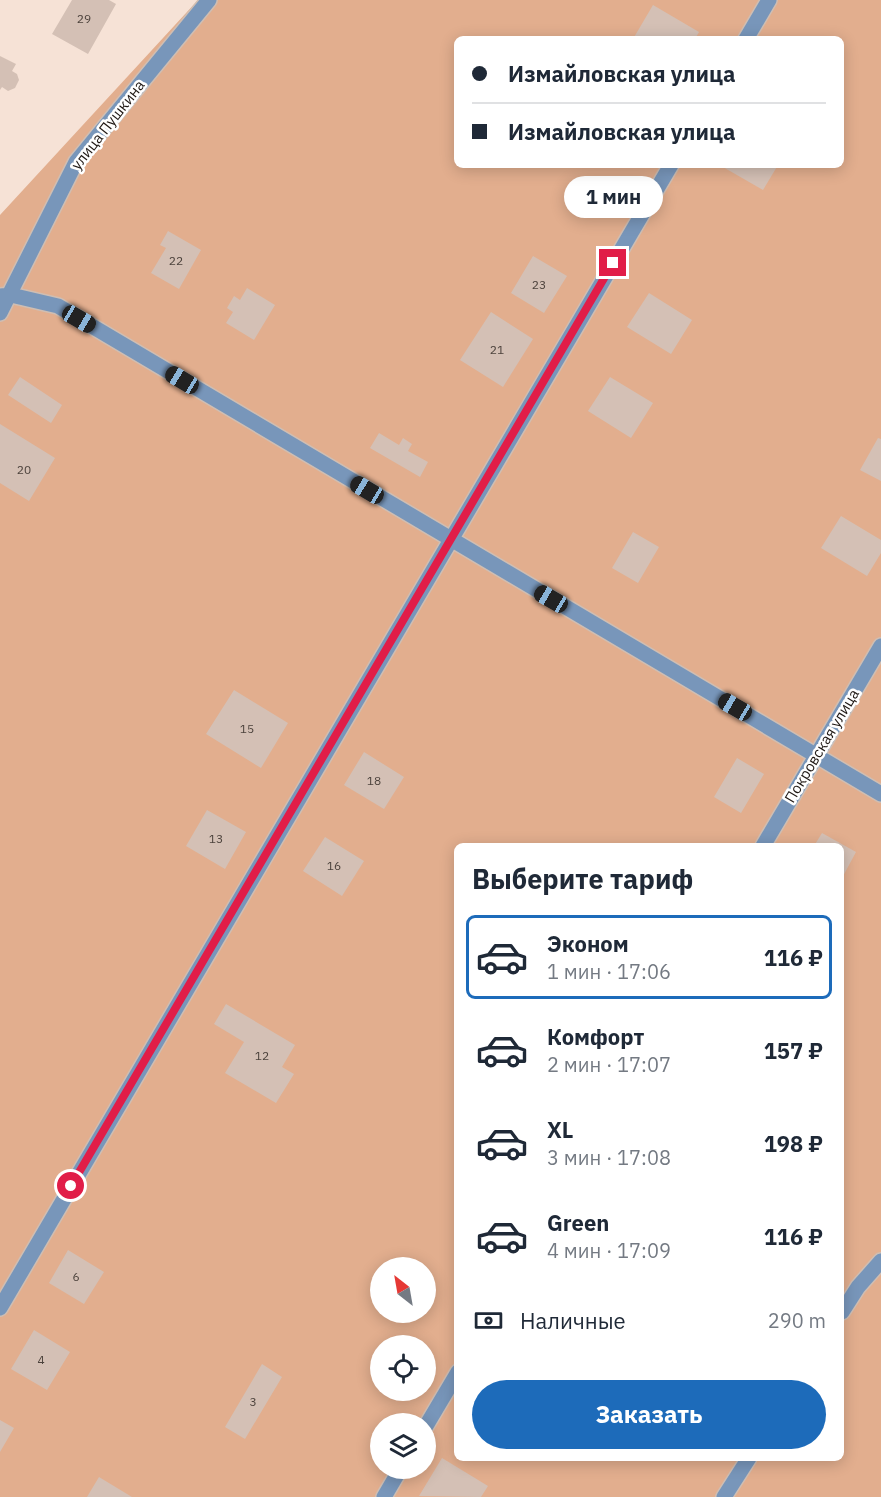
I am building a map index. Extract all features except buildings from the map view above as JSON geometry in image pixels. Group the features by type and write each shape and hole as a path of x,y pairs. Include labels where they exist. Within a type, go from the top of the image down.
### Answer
{"street":[{"name":"улица Пушкина","path":"0,314 5,295 76,162 209,0"},
{"path":"748,36 769,0"},
{"path":"0,1308 669,168"},
{"path":"5,295 58,306 881,794"},
{"name":"Покровская улица","path":"765,843 881,646"},
{"path":"844,1309 858,1287 881,1261"},
{"path":"434,1413 454,1378"},
{"path":"724,1497 747,1461"},
{"path":"384,1497 395,1479"}],"shaded area":[{"path":"198,0 881,0 881,1497 0,1497 0,215"}],"route":[{"path":"71,1186 613,263"}]}
